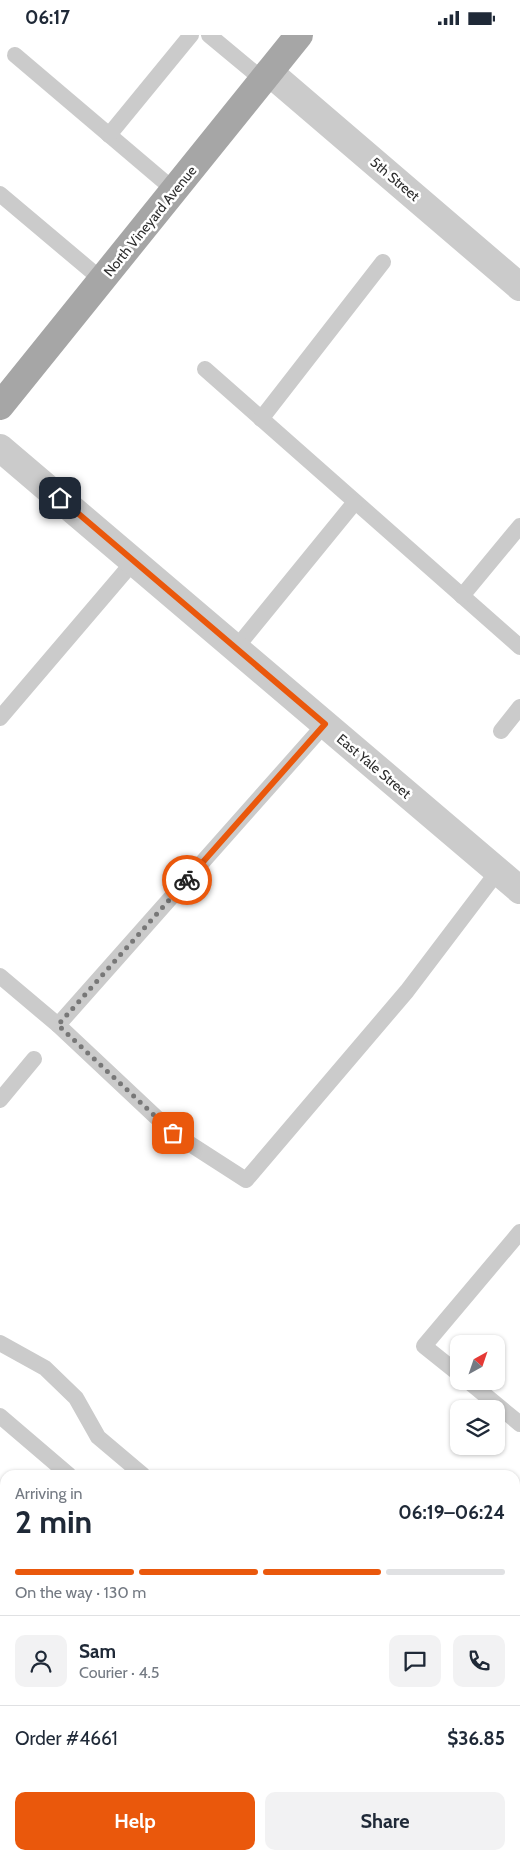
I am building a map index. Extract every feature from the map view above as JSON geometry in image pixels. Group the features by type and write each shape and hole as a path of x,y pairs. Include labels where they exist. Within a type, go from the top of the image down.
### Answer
{"main road":[{"name":"North Vineyard Avenue","path":"0,405 299,35"}],"street":[{"name":"5th Street","path":"266,76 520,287"},
{"name":"East Yale Street","path":"0,448 520,890"}],"lane":[{"path":"109,135 191,35"},
{"path":"209,35 266,76"},
{"path":"15,55 174,190"},
{"path":"0,194 102,280"},
{"path":"262,419 383,262"},
{"path":"205,369 520,647"},
{"path":"236,648 355,502"},
{"path":"462,596 520,526"},
{"path":"0,717 134,561"},
{"path":"501,731 520,707"},
{"path":"58,1025 325,724"},
{"path":"0,976 58,1025 173,1133 246,1180 407,991 498,871"},
{"path":"0,1100 34,1059"},
{"path":"450,1367 424,1346 520,1232"},
{"path":"0,1343 45,1368 76,1399 98,1437 137,1470"},
{"path":"479,1390 520,1424"},
{"path":"0,1417 63,1470"}],"way so far":[{"path":"173,1133 58,1025 187,880"}],"route":[{"path":"60,498 325,724 187,880"}]}
